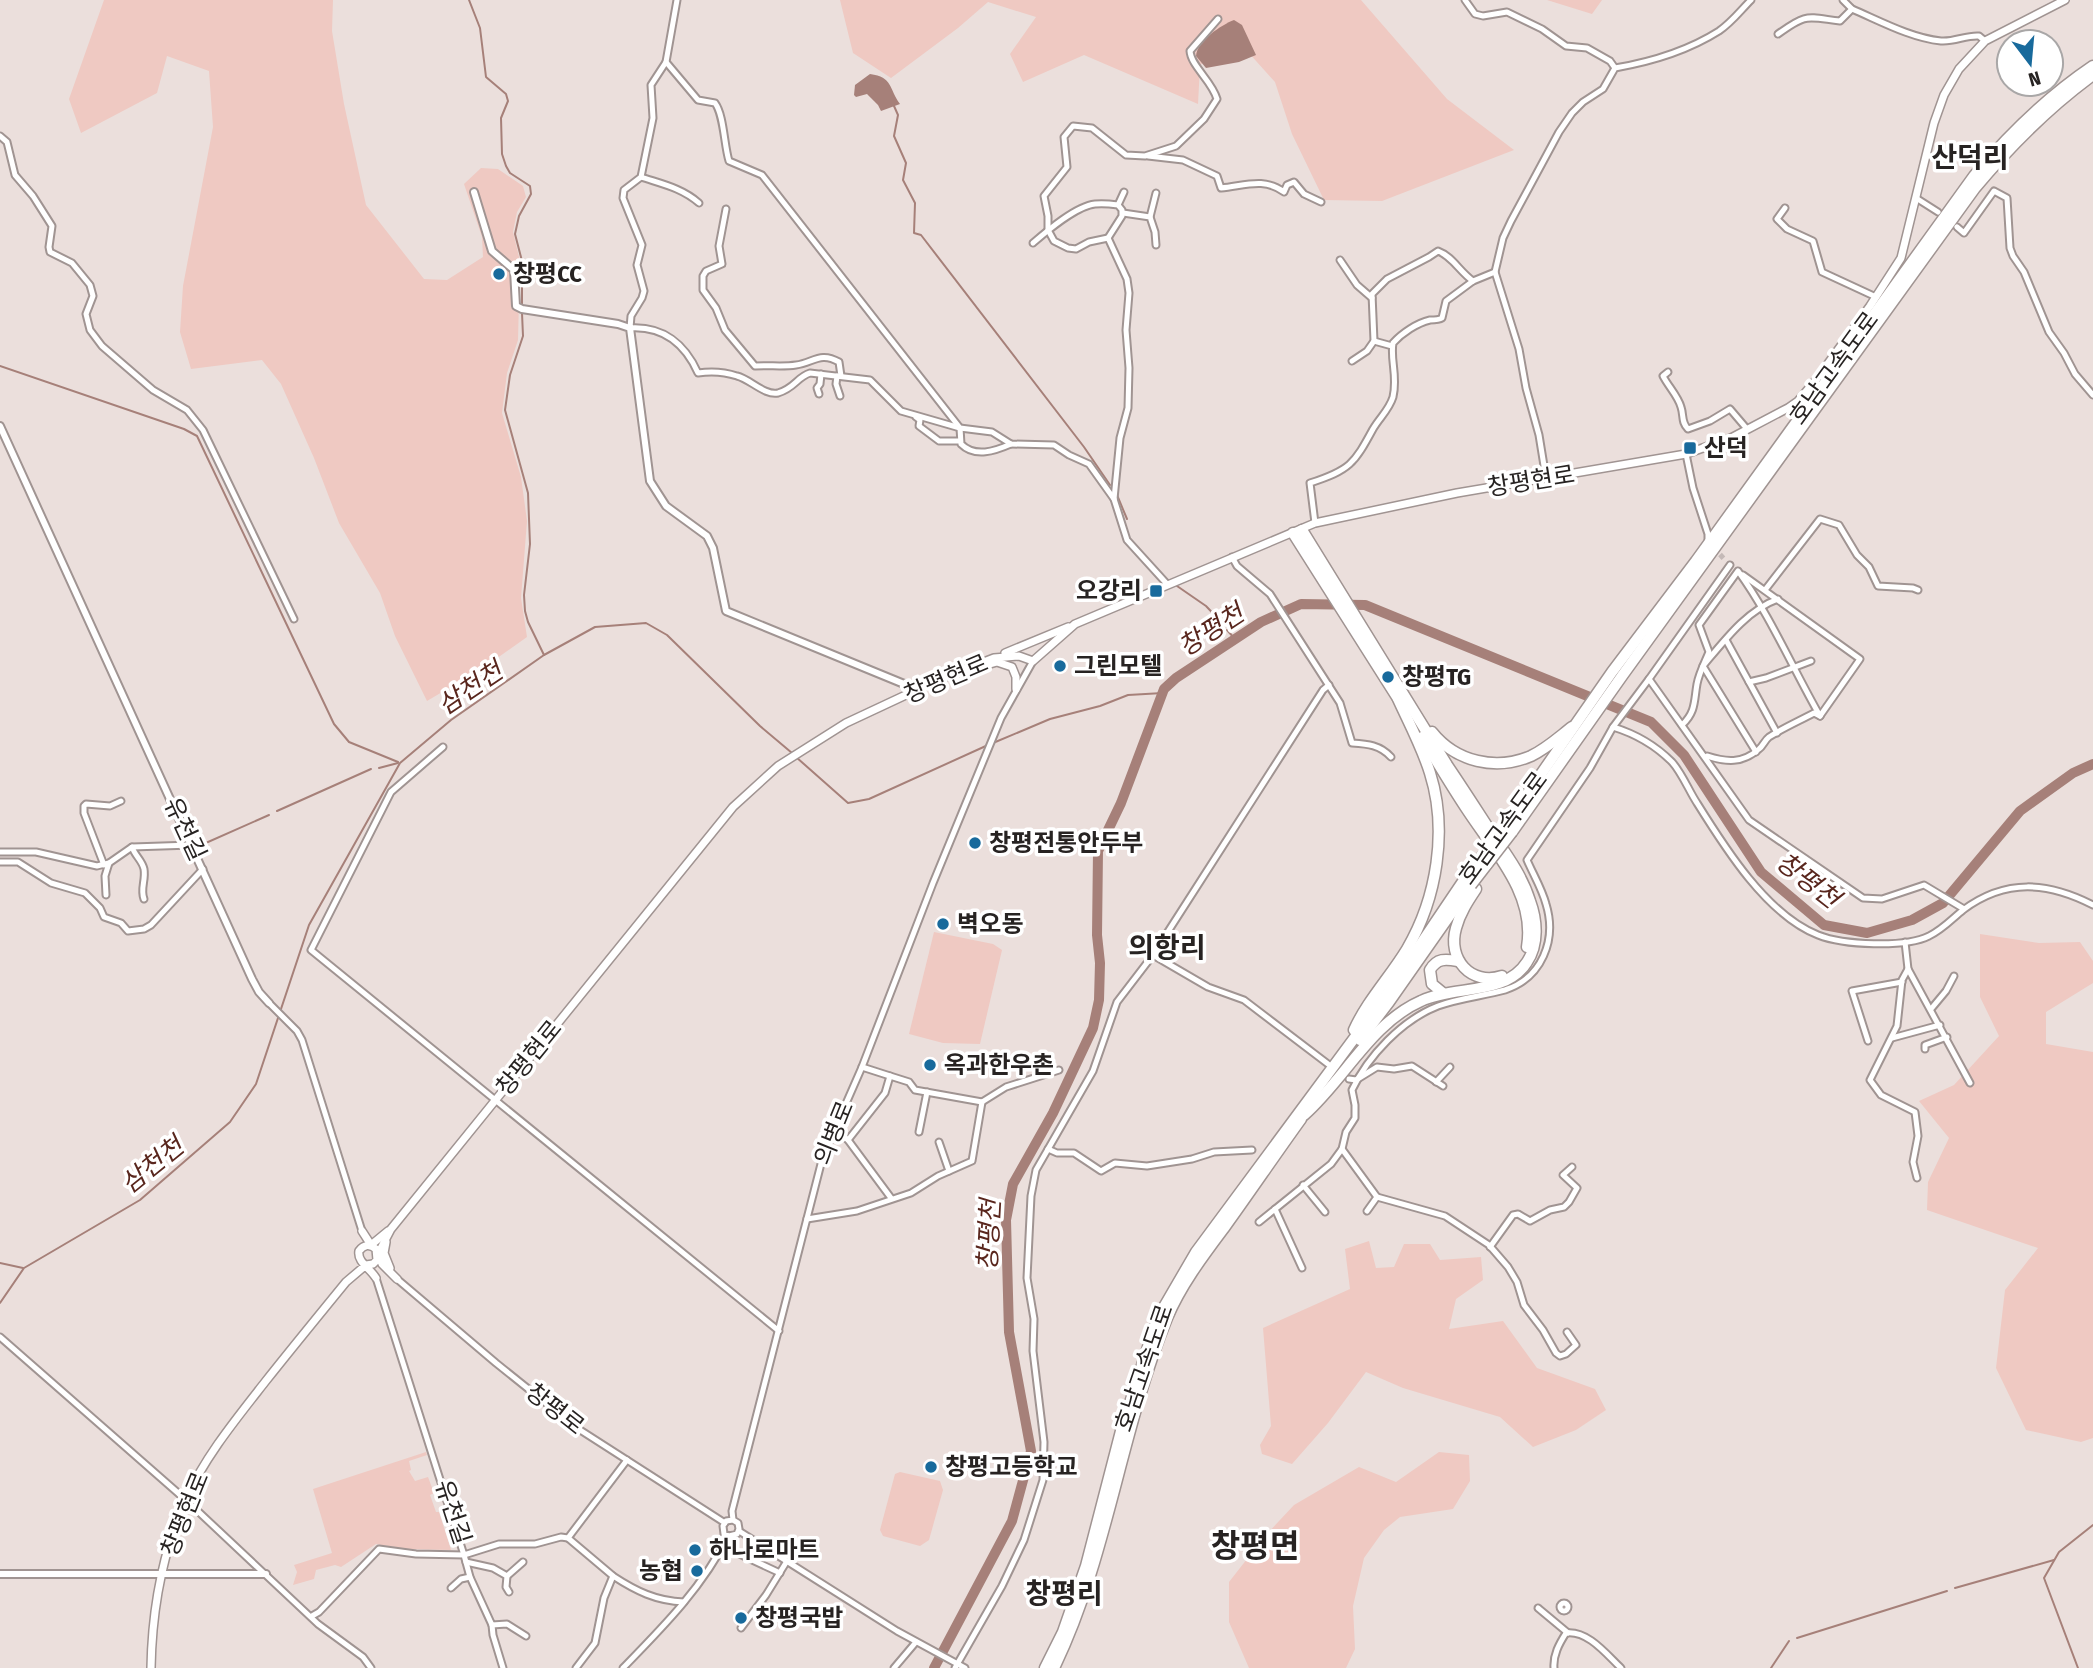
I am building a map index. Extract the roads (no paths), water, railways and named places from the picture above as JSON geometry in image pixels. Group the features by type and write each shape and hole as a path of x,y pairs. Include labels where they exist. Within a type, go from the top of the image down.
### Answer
{"highway":[{"name":"호남고속도로","path":"1054,1668 1073,1630 1097,1558 1143,1392 1168,1317 1199,1263 1304,1115 1389,1002 1696,561 1974,176 2049,97 2093,66"},
{"name":"호남고속도로","path":"1617,674 1975,188 2029,127 2055,103 2093,75"},
{"path":"1297,532 1322,581 1358,639 1515,867 1531,902 1536,935 1533,950 1517,975 1500,984 1443,993 1404,1010 1372,1038 1325,1097 1304,1115"},
{"path":"1297,532 1375,646 1401,698 1467,809 1506,866 1522,898 1529,935 1527,949 1511,971 1499,977 1486,979 1474,976 1458,961 1454,946 1455,932 1471,885"},
{"path":"1401,698 1451,751 1487,762 1511,762 1533,755 1583,724"},
{"path":"1348,1046 1361,1016 1402,956 1423,915 1437,852 1436,797 1401,698"},
{"name":"호남고속도로","path":"1045,1668 1063,1632 1086,1566 1121,1431 1157,1319 1196,1252 1471,885"},
{"path":"1443,993 1432,984 1430,970 1438,961 1458,961"}],"main road":[{"name":"창평현로","path":"391,1229 733,807 781,764 846,723 994,658 1019,656 1033,661 1075,624 1315,523 1457,493 1686,454 1731,438 1798,401 1876,297 1900,258 1934,122 1944,95 1959,69 1985,41 2065,0"},
{"path":"994,658 1075,624"},
{"path":"956,673 970,672 997,662 1004,663 1012,667 1016,688"},
{"path":"362,1231 374,1237 391,1229"},
{"path":"361,1249 371,1245 391,1229"},
{"path":"349,1280 370,1264 391,1229"},
{"path":"391,1229 384,1253 397,1279"},
{"path":"362,1231 376,1249 382,1264 397,1279"},
{"path":"349,1280 359,1258 362,1231"},
{"path":"359,1258 397,1279"},
{"path":"370,1264 376,1278"},
{"path":"349,1280 364,1274 376,1278"},
{"name":"창평현로","path":"151,1668 152,1633 162,1574 186,1500 206,1462 244,1409 349,1280"}],"street":[{"path":"677,0 666,62 651,85 653,118 641,177 624,190 623,198 642,245 637,265 644,291 631,316 630,328 650,481 666,506 704,533 710,541 726,611 909,686 914,691"},
{"path":"1465,0 1475,14 1483,16 1507,12 1542,29 1566,46 1587,48 1610,61 1615,68"},
{"path":"1546,478 1519,349 1495,272 1503,238 1559,132 1577,107 1604,89 1615,68 1670,54 1718,31 1736,17 1751,0"},
{"path":"1843,0 1852,9 1900,30 1940,41 1953,41 1970,35 1979,36 1985,41"},
{"path":"1778,34 1800,18 1813,16 1840,21 1852,9"},
{"path":"1145,156 1176,146 1204,119 1217,99 1210,82 1191,58 1190,51 1218,19"},
{"path":"666,62 698,100 715,103 719,109 723,142 729,161 762,175 960,428 960,441 966,449 985,452 1011,444 1054,445 1089,464 1114,499"},
{"path":"1123,213 1108,238 1089,242 1076,249 1054,241 1048,230 1044,196 1067,167 1064,141 1070,128 1092,128 1126,155 1183,160 1217,176 1221,188 1258,182 1272,184 1284,192 1287,185 1294,182 1304,194 1321,202"},
{"path":"0,136 7,142 15,175 51,224 53,230 50,252 72,263 92,288 93,296 86,314 93,335 146,384 192,416 221,466 294,619"},
{"path":"641,177 672,186 689,194 699,203"},
{"path":"474,191 492,251 514,270 516,306 630,328 643,327 674,339 692,359 698,373 737,375 775,394 795,386 803,375 821,374 870,380 901,411 960,428 992,432 1011,444"},
{"path":"1957,227 1964,233 1994,191 2007,198 2013,257 2024,272 2049,331 2075,374 2093,395"},
{"path":"1118,205 1124,192"},
{"path":"1156,194 1150,217 1156,245"},
{"path":"1916,198 1938,212"},
{"path":"1033,243 1048,230 1091,205 1118,205"},
{"path":"1118,205 1123,213 1150,217"},
{"path":"1785,208 1777,219 1787,229 1813,241 1822,272 1876,297"},
{"path":"726,209 719,246 722,264 706,271 702,284 725,330 755,366 793,365 819,357 832,358 839,362 836,384 840,396"},
{"path":"1108,238 1128,279 1129,293 1126,330 1128,408 1120,438 1114,499 1127,541 1167,584"},
{"path":"1352,361 1367,351 1374,341 1372,294 1387,279 1441,251 1473,281"},
{"path":"1340,260 1357,285 1372,298"},
{"path":"1315,523 1310,483 1337,473 1357,458 1374,427 1387,411 1393,396 1396,372 1392,346 1401,334 1408,330 1442,318 1446,301 1473,281 1495,272"},
{"path":"1374,341 1392,346"},
{"path":"1668,372 1663,376 1678,399 1683,423 1688,429 1710,421 1730,409 1747,429"},
{"path":"819,394 817,388 821,374"},
{"path":"914,415 920,420 919,426 939,440 960,441"},
{"name":"유천길","path":"0,428 256,986 302,1040 362,1231"},
{"path":"1686,454 1708,541"},
{"path":"1765,590 1820,519 1839,525 1878,586 1918,590"},
{"path":"1231,557 1237,566 1272,597 1340,703 1352,743 1383,749 1391,758"},
{"path":"1725,560 1860,659 1820,716"},
{"path":"1259,1223 1331,1164 1342,1149 1346,1132 1355,1118 1352,1090 1356,1080 1393,1035 1436,1007 1507,989 1522,982 1537,970 1545,956 1550,930 1547,904 1527,860 1590,768 1615,725 1730,565"},
{"path":"1738,571 1762,605 1792,667 1820,716"},
{"path":"1682,725 1693,711 1697,686 1709,652 1699,625 1738,571"},
{"path":"1703,666 1762,605 1778,599"},
{"path":"1726,640 1777,733"},
{"path":"1016,688 1033,661"},
{"path":"1749,682 1811,661"},
{"path":"1703,666 1756,751"},
{"path":"1649,680 1749,820 1863,898 1882,899 1924,886 1964,909"},
{"path":"956,1666 1002,1586 1024,1540 1043,1480 1044,1442 1033,1351 1034,1320 1027,1278 1031,1196 1036,1170 1093,1071 1117,1002 1153,955 1323,690 1329,685"},
{"name":"의병로","path":"733,1520 732,1511 823,1156 862,1067 933,883 1001,718 1016,688"},
{"path":"1704,755 1739,761 1756,751 1767,738 1814,713 1820,716"},
{"path":"1615,725 1656,748 1675,765 1734,860 1752,882 1796,923 1820,936 1846,941 1905,942 1930,936 1964,909 1993,894 2018,886 2065,891 2093,905"},
{"path":"443,747 391,792 311,950 779,1331"},
{"path":"106,895 106,864 84,806 110,806 121,801"},
{"path":"0,852 27,851 86,864 106,864 132,847 192,845"},
{"path":"132,847 134,854 143,864 145,875 141,892 144,899"},
{"path":"0,862 18,862 51,883 85,892 100,908 104,917 121,923 128,931 144,929 151,925 203,869"},
{"path":"1905,942 1909,969 1970,1083"},
{"path":"1153,955 1208,986 1244,1000 1328,1064"},
{"path":"1909,969 1902,982 1898,1019 1892,1038 1870,1080 1881,1095 1916,1112 1919,1136 1913,1162 1917,1178"},
{"path":"1931,1009 1954,976"},
{"path":"1868,1041 1852,991 1902,982"},
{"path":"1892,1038 1940,1025"},
{"path":"1925,1049 1925,1045 1947,1037"},
{"path":"1349,1079 1356,1080 1377,1068 1412,1066 1443,1086"},
{"path":"862,1067 909,1082 915,1090 982,1102 1006,1087 1059,1070"},
{"path":"1436,1082 1450,1067"},
{"path":"848,1140 885,1093 890,1076"},
{"path":"919,1132 927,1092"},
{"path":"807,1220 857,1211 911,1193 972,1161 982,1102"},
{"path":"835,1129 848,1140 891,1198"},
{"path":"939,1142 949,1171"},
{"path":"1048,1149 1058,1153 1074,1153 1101,1171 1115,1163 1147,1166 1192,1159 1214,1152 1252,1150"},
{"path":"1342,1149 1377,1197 1445,1216 1490,1247 1508,1267 1517,1282 1524,1306 1560,1356 1576,1345 1567,1332"},
{"path":"1490,1247 1513,1215 1518,1214 1530,1221 1569,1202 1577,1188 1563,1175 1572,1167"},
{"path":"1303,1185 1325,1212"},
{"path":"1367,1211 1377,1197"},
{"path":"1275,1209 1302,1268"},
{"name":"유천길","path":"376,1278 464,1555 499,1544 535,1544 561,1537 568,1538"},
{"name":"창평로","path":"397,1279 567,1420 725,1522"},
{"path":"0,1337 186,1500 334,1637 363,1657 371,1668"},
{"path":"627,1460 568,1538 613,1576 639,1593 666,1601 684,1602"},
{"path":"733,1520 738,1523 739,1531 734,1536 728,1536 722,1529 725,1522 733,1520"},
{"path":"739,1531 918,1643 956,1666 965,1668"},
{"path":"622,1668 698,1586 728,1536"},
{"path":"722,1546 780,1573"},
{"path":"312,1616 319,1612 379,1549 416,1554 464,1555 470,1577 492,1625 503,1668"},
{"path":"741,1628 787,1561"},
{"path":"466,1562 493,1568 507,1576"},
{"path":"509,1592 506,1587 507,1576 523,1562"},
{"path":"0,1574 266,1574"},
{"path":"576,1668 595,1643 604,1598 613,1576"},
{"path":"451,1588 461,1578 470,1577"},
{"path":"1538,1608 1568,1633 1577,1633 1588,1639 1621,1668"},
{"path":"1553,1619 1561,1610"},
{"path":"492,1625 508,1624 526,1636"},
{"path":"1554,1668 1555,1657 1568,1633"},
{"path":"894,1668 918,1643"}],"waterway":[{"path":"469,0 480,28 486,77 506,94 508,101 501,118 502,154 510,173 530,186 531,194 519,216 515,234 522,261 522,304"},
{"path":"894,106 898,115 894,136 906,163 903,180 915,203 914,233 921,235 1084,447 1110,485"},
{"path":"522,313 523,336 510,375 505,410 528,493 530,544 524,595 525,611 544,655"},
{"path":"0,366 184,429 197,436 334,724 349,742 398,762"},
{"path":"1117,495 1127,519"},
{"path":"1177,586 1206,606 1223,624"},
{"name":"창평천","path":"934,1668 1012,1521 1031,1451 1009,1332 1006,1220 1013,1184 1053,1113 1093,1028 1099,1000 1098,851 1121,803 1164,689 1176,678 1261,622 1301,604 1365,605 1651,722 1684,755 1761,872 1824,925 1867,933 1912,920 1943,903 2020,811 2073,773 2093,764"},
{"name":"삼천천","path":"0,1303 24,1268 140,1200 230,1122 256,1084 309,925 400,763 451,720 544,655 595,627 646,623 667,635 760,726 792,753"},
{"path":"1227,630 1235,639"},
{"name":"삼천천","path":"993,743 1050,719 1100,706 1128,695 1163,693"},
{"name":"삼천천","path":"796,757 848,803 869,799 988,745"},
{"path":"379,768 398,763"},
{"path":"277,811 371,769"},
{"path":"199,846 269,815"},
{"path":"0,1263 23,1268"},
{"path":"2078,1668 2044,1578 2059,1552 2093,1525"},
{"path":"1955,1588 2054,1560"},
{"path":"1797,1638 1947,1591"},
{"path":"1771,1668 1789,1641"}],"tunnel":[{"path":"1715,549 1725,560"}],"place":[{"name":"창평CC","path":"499,274"},
{"name":"산덕","path":"1690,448"},
{"name":"오강리","path":"1156,591"},
{"name":"그린모텔","path":"1060,666"},
{"name":"창평TG","path":"1388,677"},
{"name":"창평전통안두부","path":"975,843"},
{"name":"벽오동","path":"943,924"},
{"name":"옥과한우촌","path":"930,1065"},
{"name":"창평고등학교","path":"931,1467"},
{"name":"하나로마트","path":"695,1550"},
{"name":"농협","path":"697,1571"},
{"name":"창평국밥","path":"741,1618"}],"district":[{"name":"산덕리","path":"1970,157"},
{"name":"의항리","path":"1167,947"},
{"name":"창평면","path":"1255,1546"},
{"name":"창평리","path":"1064,1593"}]}
